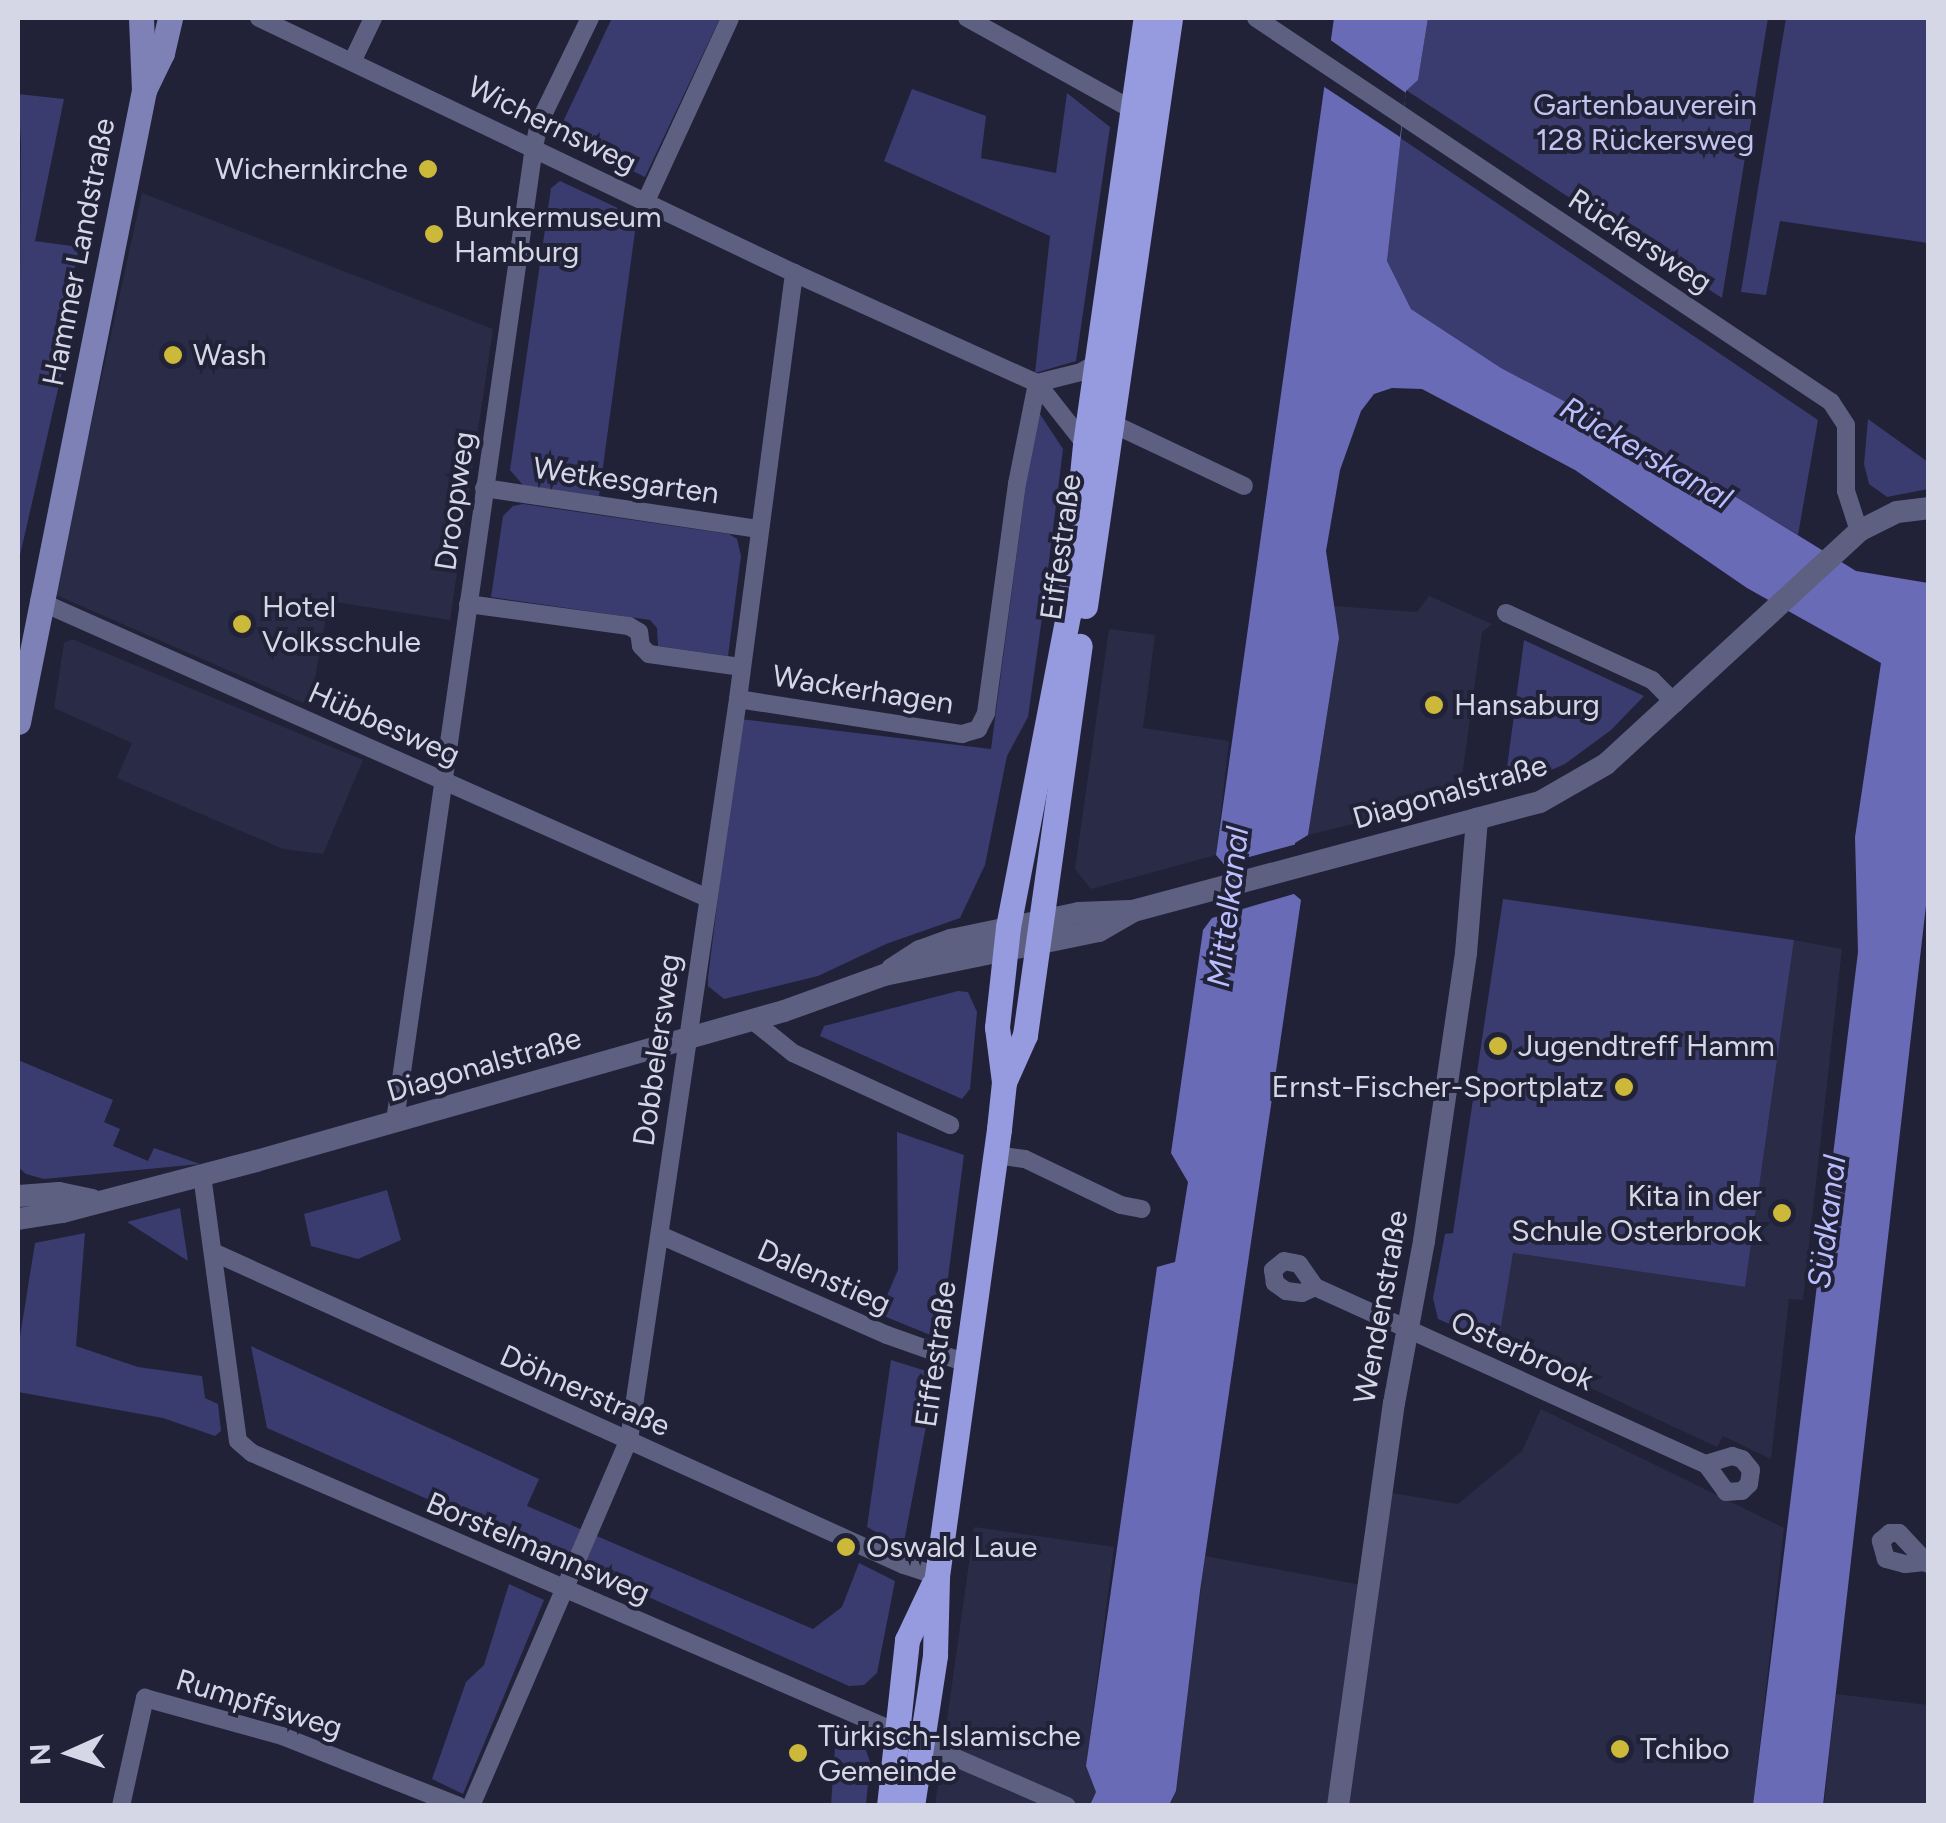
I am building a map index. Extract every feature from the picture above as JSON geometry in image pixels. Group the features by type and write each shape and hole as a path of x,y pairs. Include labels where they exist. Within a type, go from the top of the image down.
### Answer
{"main road":[{"name":"Hammer Landstraße","path":"18,722 38,602 144,90 141,18"},
{"name":"Hammer Landstraße","path":"144,90 162,54 170,18"},
{"name":"Eiffestraße","path":"912,1806 935,1655 937,1576 1004,1082 997,1028 1007,939 1068,615 1085,444 1146,18"},
{"name":"Eiffestraße","path":"1004,1082 1025,1035 1170,18"},
{"name":"Eiffestraße","path":"889,1806 907,1640 937,1576"}],"street":[{"name":"Wichernsweg","path":"259,18 794,273 1037,384 1085,444"},
{"path":"353,60 373,18"},
{"name":"Droopweg","path":"396,1121 534,147 539,124 590,18"},
{"path":"646,201 730,18"},
{"path":"968,18 1133,110"},
{"name":"Rückersweg","path":"1256,18 1831,402 1846,425 1846,491 1859,531"},
{"name":"Dobbelersweg","path":"470,1806 629,1440 705,897 738,698 794,273"},
{"path":"1037,384 1097,364 1124,332"},
{"name":"Eiffestraße","path":"978,729 986,714 1018,484 1037,384"},
{"path":"1111,424 1244,486"},
{"name":"Wetkesgarten","path":"484,488 760,529"},
{"name":"Diagonalstraße","path":"18,1219 202,1174 752,1020 884,975 933,945 1007,939 1039,932 1099,931 1134,911 1540,802 1578,783 1674,703 1859,531 1898,512 1928,508"},
{"name":"Hübbesweg","path":"38,602 705,897"},
{"name":"Wackerhagen","path":"468,604 629,626 639,632 641,646 649,654 740,668"},
{"path":"1506,613 1652,680 1674,703"},
{"name":"Wackerhagen","path":"738,698 962,734 978,729"},
{"name":"Wendenstraße","path":"1338,1806 1466,953 1477,818"},
{"path":"752,1020 793,1053 950,1125"},
{"path":"996,1155 1025,1159 1121,1205 1142,1209"},
{"name":"Borstelmannsweg","path":"202,1174 238,1440 252,1453 1068,1806"},
{"name":"Diagonalstraße","path":"18,1196 59,1193 96,1201"},
{"name":"Dalenstieg","path":"660,1234 887,1335 968,1364"},
{"name":"Döhnerstraße","path":"213,1252 904,1565 937,1576"},
{"name":"Osterbrook","path":"1315,1287 1706,1464"},
{"name":"Rumpffsweg","path":"120,1806 145,1698 282,1736 458,1806"}],"shaded area":[{"path":"142,193 493,329 450,620 329,601 310,706 54,594"},
{"path":"1429,596 1492,624 1482,632 1459,798 1308,835 1339,638 1334,606 1417,612"},
{"path":"1109,629 1155,635 1143,728 1229,741 1216,855 1091,889 1075,869"},
{"path":"72,639 363,760 323,854 283,849 117,778 132,743 54,708 64,643"},
{"path":"1794,940 1842,949 1803,1300 1789,1299 1771,1459 1723,1436 1717,1447 1498,1345 1512,1253 1745,1287"},
{"path":"1541,1409 1784,1528 1753,1805 1169,1806 1176,1791 1205,1556 1367,1586 1380,1491 1458,1504 1522,1451"},
{"path":"974,1527 1114,1547 1086,1766 1096,1792 1090,1805 935,1806"},
{"path":"1836,1694 1928,1705 1928,1805 1824,1805"}],"green space":[{"path":"612,18 720,18 645,177 563,137 561,126"},
{"name":"Gartenbauverein 128 Rückersweg","path":"1428,18 1768,18 1722,298 1406,90 1418,80"},
{"path":"1786,18 1928,18 1928,243 1780,221 1766,295 1741,292"},
{"path":"912,89 986,116 981,158 1056,173 1067,93 1110,127 1076,361 1035,373 1050,236 884,161"},
{"path":"18,94 64,99 35,241 79,247 72,281 80,293 18,564 21,142"},
{"name":"Gartenbauverein 128 Rückersweg","path":"1399,137 1818,420 1798,535 1676,460 1501,368 1411,309 1387,261"},
{"path":"560,181 637,217 599,496 523,485 510,470 551,188"},
{"path":"1036,408 1063,449 1028,717 1007,756 985,865 960,918 886,944 818,976 724,999 708,986 708,978 740,719 991,749"},
{"path":"1868,419 1928,462 1928,489 1887,497 1869,484 1864,464"},
{"path":"523,504 729,534 737,539 741,556 728,656 658,646 657,628 650,620 491,597 503,516 513,506"},
{"path":"1524,640 1644,696 1611,730 1565,764 1504,790"},
{"name":"Ernst-Fischer-Sportplatz","path":"1503,899 1794,940 1745,1287 1513,1253 1498,1345 1438,1319 1433,1298 1445,1234 1453,1233"},
{"path":"958,991 968,992 977,1012 970,1089 962,1099 820,1036 824,1026"},
{"path":"18,1060 113,1100 104,1122 120,1129 113,1146 148,1161 154,1148 200,1164 44,1179 26,1174 18,1167"},
{"path":"897,1132 964,1155 940,1339 879,1314 898,1270"},
{"path":"387,1190 401,1240 358,1259 311,1246 304,1214"},
{"path":"180,1208 188,1261 127,1222"},
{"path":"85,1233 76,1346 138,1367 202,1376 205,1398 218,1404 221,1431 215,1436 163,1418 18,1392 18,1349 35,1243"},
{"path":"251,1346 539,1479 527,1506 813,1629 842,1607 859,1563 895,1581 877,1673 864,1685 849,1686 267,1428"},
{"path":"891,1360 936,1374 903,1547 867,1527"},
{"path":"509,1584 544,1600 463,1794 432,1779 466,1682 484,1665"},
{"path":"836,1734 863,1742 870,1762 866,1805 831,1805"}],"water":[{"path":"1334,18 1428,18 1418,80 1406,91 1387,261 1411,309 1501,368 1676,460 1856,571 1928,583 1928,888 1823,1805 1753,1805 1858,952 1855,837 1881,663 1747,588 1575,470 1422,389 1392,388 1374,394 1361,411 1340,470 1326,551 1339,638 1308,835 1295,843 1294,894 1301,900 1200,1591 1176,1791 1169,1805 1090,1805 1096,1792 1086,1766 1157,1267 1175,1262 1188,1182 1171,1153 1203,930 1212,918 1222,915 1223,863 1216,855"}],"pier":[{"path":"1329,39 1406,93 1400,137 1323,86"},
{"path":"1297,844 1297,893 1219,916 1220,865"}],"place":[{"name":"Wichernkirche","path":"428,169"},
{"name":"Bunkermuseum Hamburg","path":"434,234"},
{"name":"Wash","path":"173,355"},
{"name":"Hotel Volksschule","path":"242,624"},
{"name":"Hansaburg","path":"1434,705"},
{"name":"Jugendtreff Hamm","path":"1498,1046"},
{"name":"Ernst-Fischer-Sportplatz","path":"1624,1087"},
{"name":"Kita in der Schule Osterbrook","path":"1782,1213"},
{"name":"Oswald Laue","path":"846,1547"},
{"name":"Tchibo","path":"1620,1749"},
{"name":"Türkisch-Islamische Gemeinde","path":"798,1753"}],"water label":[{"name":"Rückerskanal","path":"1646,453"},
{"name":"Mittelkanal","path":"1228,907"},
{"name":"Südkanal","path":"1827,1222"}]}
